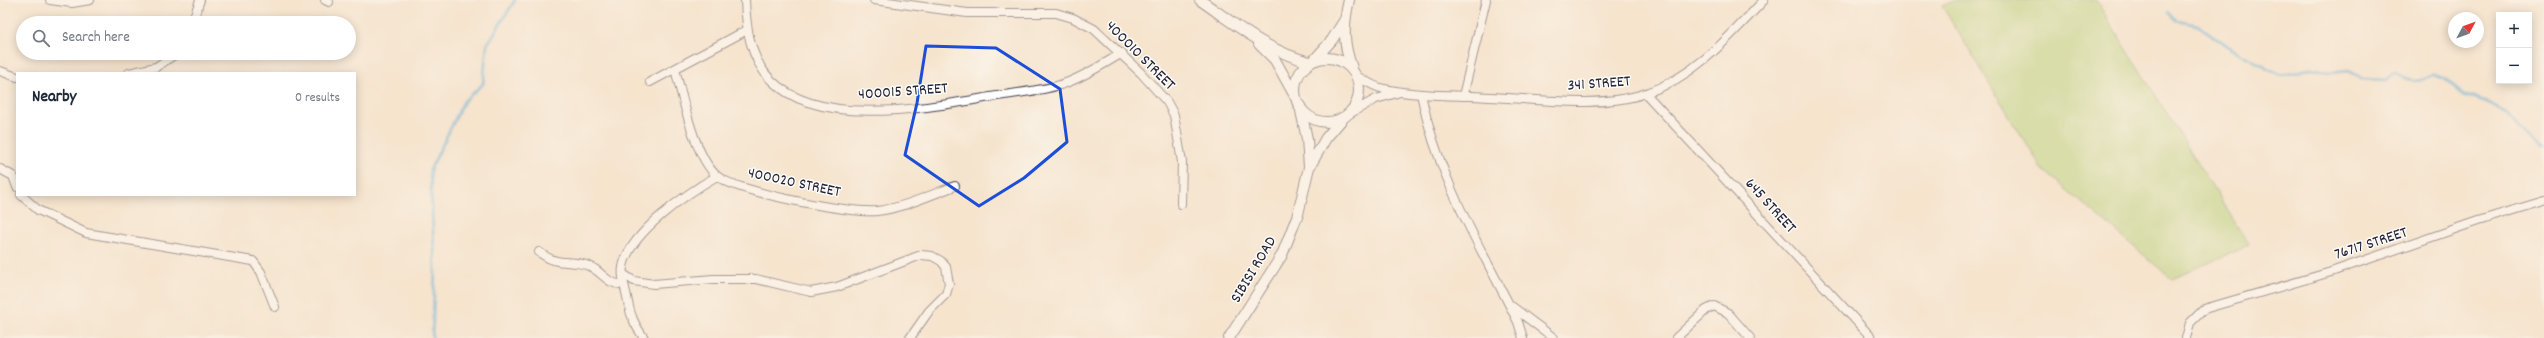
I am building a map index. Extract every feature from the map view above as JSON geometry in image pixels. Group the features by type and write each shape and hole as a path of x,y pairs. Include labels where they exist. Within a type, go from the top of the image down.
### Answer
{"street":[{"path":"50,0 72,3 90,0"},
{"path":"194,16 200,0"},
{"name":"400015 STREET","path":"745,0 747,30 761,67 782,89 809,103 852,109 930,107 1066,83 1122,53"},
{"name":"400010 STREET","path":"874,0 902,2 967,13 1056,13 1086,24 1122,53 1167,102 1174,115 1182,162 1181,204"},
{"path":"1200,0 1254,38 1286,55 1312,61 1324,57 1335,58 1355,73"},
{"path":"1254,38 1275,60 1306,114 1320,120 1334,121 1346,116 1359,96 1355,73 1347,54 1344,21 1349,0"},
{"path":"1463,96 1486,0"},
{"name":"341 STREET","path":"1355,73 1382,88 1421,94 1599,101 1646,94 1672,82 1701,62 1719,46 1764,0"},
{"path":"1298,102 1297,78 1312,61 1326,49 1344,21"},
{"path":"650,82 747,30"},
{"path":"134,72 156,67 167,60"},
{"path":"644,338 632,321 622,274 626,258 648,229 682,198 717,176 700,150 675,69"},
{"path":"0,70 16,77"},
{"name":"341 STREET","path":"1346,116 1376,99 1402,92"},
{"path":"1421,94 1428,130 1442,170 1456,202 1509,305 1523,338"},
{"name":"645 STREET","path":"1646,94 1872,338"},
{"name":"SIBISI ROAD","path":"1298,102 1307,139 1309,167"},
{"name":"SIBISI ROAD","path":"1229,338 1287,245 1298,214 1309,167 1326,138 1346,116"},
{"path":"0,169 16,171"},
{"path":"0,169 13,176 16,184"},
{"name":"400020 STREET","path":"717,176 745,189 771,195 866,211 889,209 955,186"},
{"path":"22,196 38,210 86,233 253,260 261,272 275,307"},
{"name":"76717 STREET","path":"2186,338 2190,323 2204,310 2332,272 2478,221 2544,201"},
{"path":"539,252 554,261 577,262 591,267 611,283 624,284"},
{"path":"622,274 634,281 654,284 713,279 756,279 811,292 837,288 921,255 932,256 946,267 949,275 949,288 910,338"},
{"path":"1509,305 1554,338"},
{"path":"1676,338 1706,310 1714,306 1728,314 1750,338"}],"highlighted area":[{"path":"926,46 996,48 1060,89 1067,142 1024,178 979,206 905,155 917,103"}],"green space":[{"path":"1956,0 2096,0 2249,245 2172,279 2042,169 1942,6"}],"waterway":[{"path":"432,338 435,270 430,170 464,101 483,84 487,45 515,0"},
{"path":"2168,13 2177,21 2198,25 2227,46 2281,76 2312,68 2330,73 2348,71 2362,79 2385,80 2395,73 2414,81 2434,74 2444,78 2464,95 2490,104 2506,113 2520,130 2531,135 2544,146"}]}
